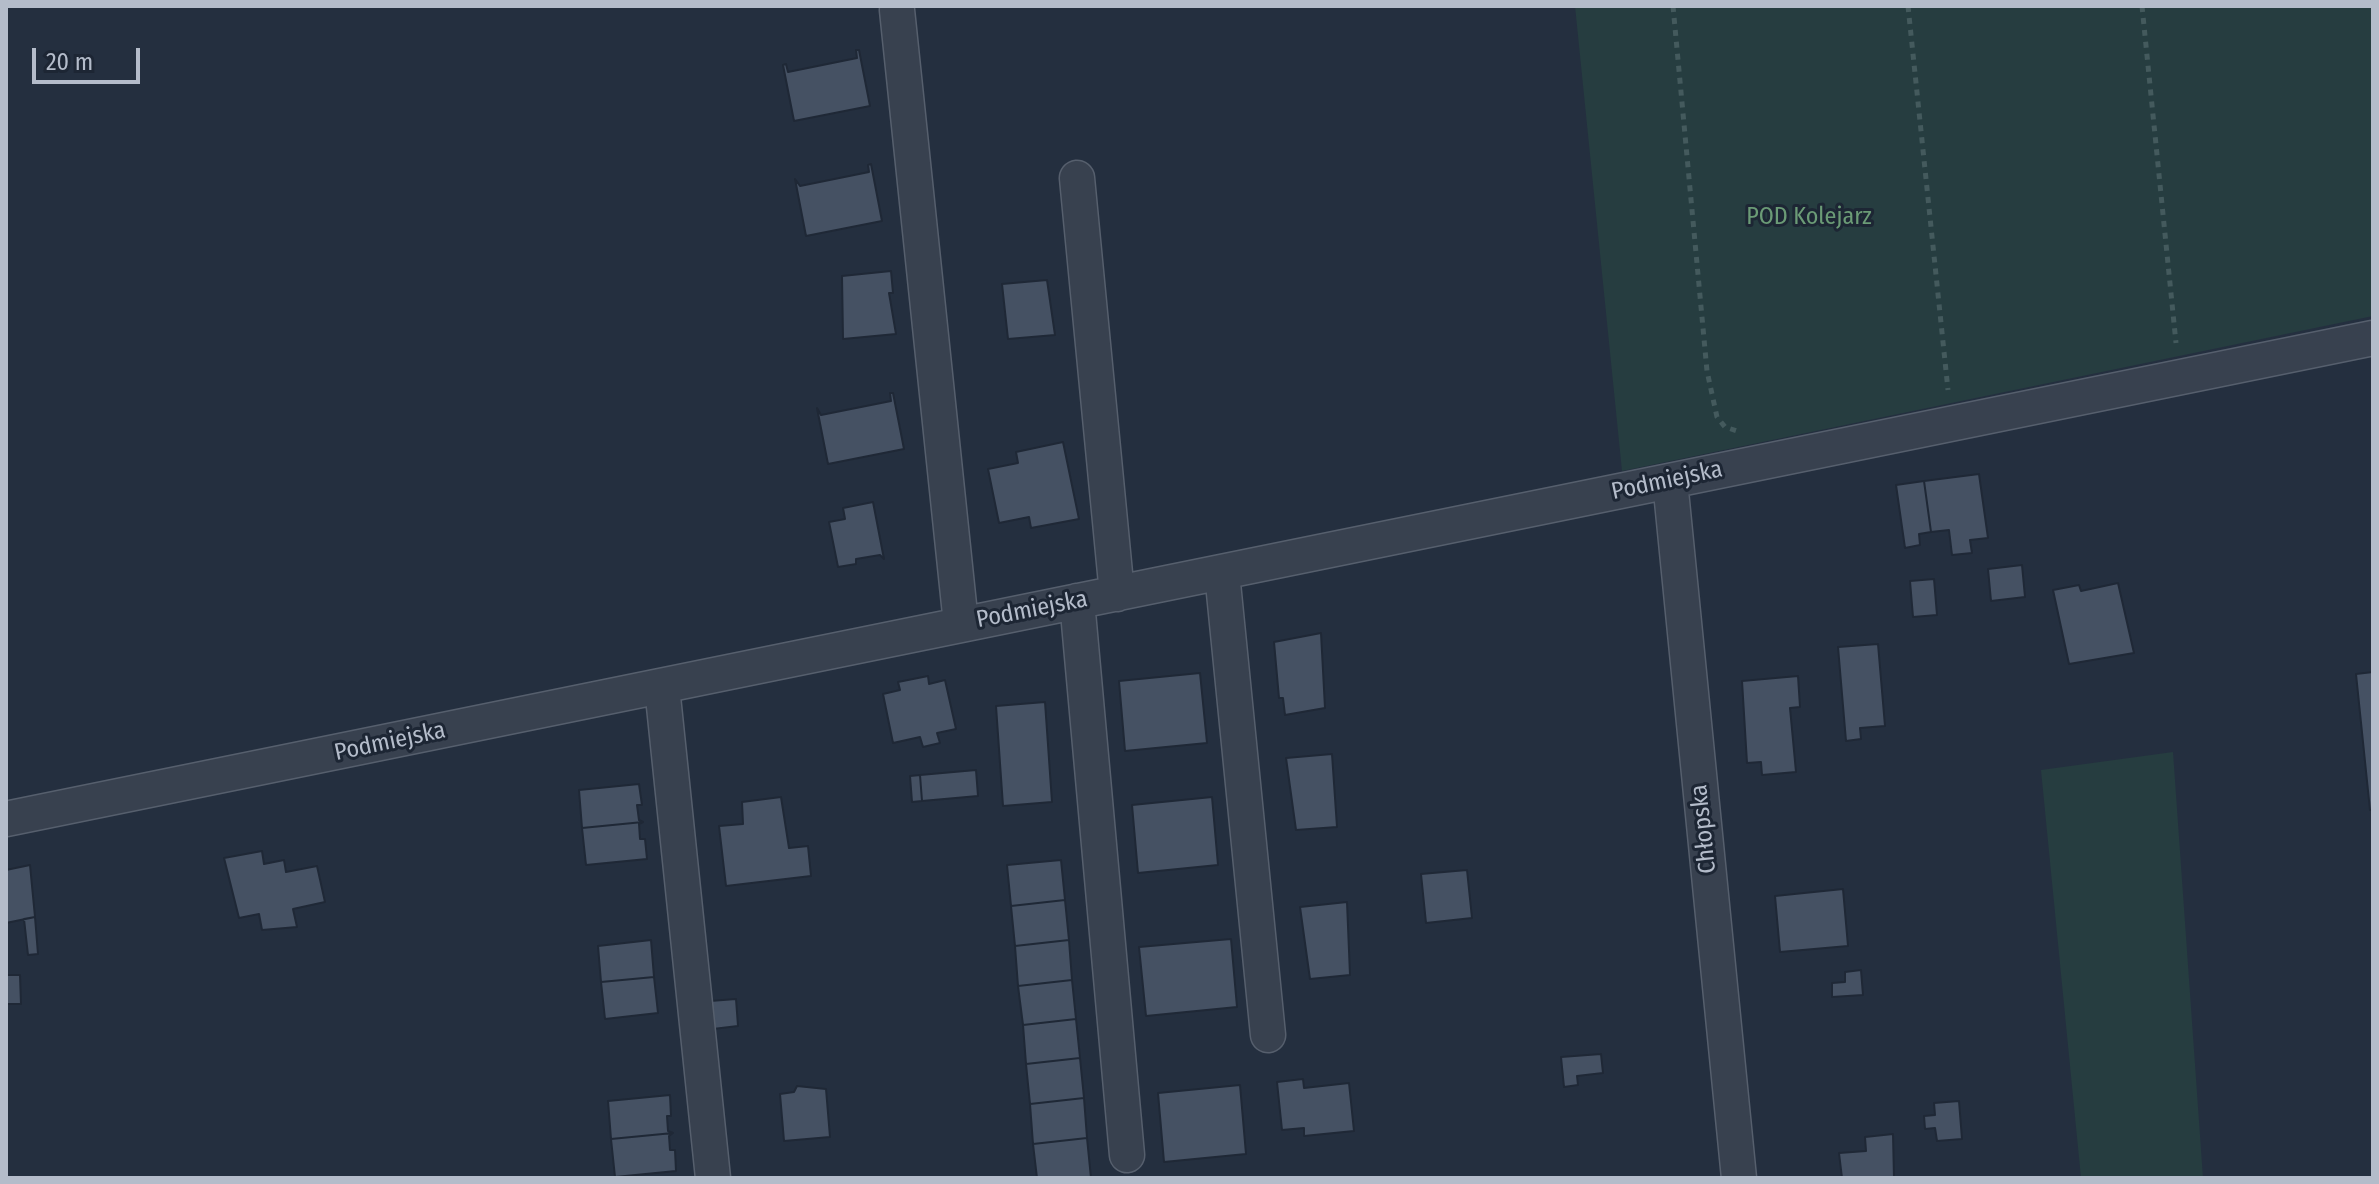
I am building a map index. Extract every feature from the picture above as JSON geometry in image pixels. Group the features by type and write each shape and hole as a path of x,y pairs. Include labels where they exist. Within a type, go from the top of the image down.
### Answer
{"street":[{"name":"Podmiejska","path":"897,10 961,624"},
{"path":"1077,178 1117,594"},
{"name":"Podmiejska","path":"6,819 2373,338"},
{"name":"Chłopska","path":"1670,481 1739,1178"},
{"path":"1222,573 1268,1035"},
{"path":"1077,601 1127,1155"},
{"path":"662,687 713,1178"}],"path":[{"path":"1673,6 1712,398 1717,417 1725,427 1741,432"},
{"path":"1908,6 1948,391 1933,394"},
{"path":"2142,6 2179,376"}],"green space":[{"name":"POD Kolejarz","path":"1575,6 2373,6 2373,316 1622,471"},
{"path":"2173,752 2203,1178 2081,1178 2041,770"}],"building":[{"path":"856,50 859,50 870,106 794,121 783,65 786,64 788,72 857,58"},
{"path":"871,164 882,221 806,236 795,179 800,186 869,172 868,165"},
{"path":"891,271 893,293 889,293 896,334 843,339 842,276"},
{"path":"1047,280 1055,335 1008,339 1002,284"},
{"path":"890,393 893,393 904,449 828,464 817,408 821,415 891,401"},
{"path":"1063,442 1079,519 1031,528 1029,517 999,523 988,469 1018,463 1016,452"},
{"path":"1979,474 1988,538 1970,540 1972,553 1952,555 1949,530 1931,532 1924,481"},
{"path":"1924,481 1931,532 1919,534 1920,545 1905,548 1896,485"},
{"path":"873,502 884,559 880,555 856,559 856,564 838,567 829,522 845,519 843,508"},
{"path":"2022,565 2025,597 1991,601 1988,569"},
{"path":"1934,579 1937,615 1913,617 1910,581"},
{"path":"2118,583 2134,653 2069,664 2053,590 2079,585 2081,591"},
{"path":"1321,633 1325,708 1285,715 1283,698 1279,698 1274,642"},
{"path":"1878,644 1885,726 1860,728 1861,739 1846,741 1838,647"},
{"path":"2373,672 2373,810 2370,810 2356,674"},
{"path":"1200,673 1207,743 1125,751 1119,681"},
{"path":"928,676 929,684 945,680 956,729 937,733 940,743 923,747 920,737 893,743 883,694 900,690 898,682"},
{"path":"1798,676 1800,707 1790,708 1796,772 1762,775 1761,762 1747,763 1742,681"},
{"path":"1045,702 1052,802 1003,806 996,706"},
{"path":"1332,754 1337,827 1296,830 1286,758"},
{"path":"976,770 978,796 922,801 920,775"},
{"path":"920,775 922,801 912,802 910,776"},
{"path":"639,784 642,805 637,805 639,820 643,822 582,828 579,790"},
{"path":"781,797 789,848 808,846 811,876 726,886 719,826 743,824 742,802"},
{"path":"1212,797 1218,865 1138,873 1132,805"},
{"path":"643,822 639,824 640,839 645,839 647,859 586,865 582,828"},
{"path":"262,851 264,864 284,860 286,872 317,866 325,902 293,909 297,927 262,930 259,914 239,918 224,858"},
{"path":"1061,860 1065,900 1011,906 1007,865"},
{"path":"30,865 35,917 6,923 6,870"},
{"path":"1467,870 1472,918 1426,923 1421,874"},
{"path":"1843,889 1848,946 1780,952 1775,896"},
{"path":"1065,900 1069,940 1015,946 1011,906"},
{"path":"1347,902 1350,975 1310,979 1300,907"},
{"path":"35,917 38,954 28,955 24,919"},
{"path":"1231,939 1237,1007 1146,1016 1139,947"},
{"path":"651,940 654,977 601,982 598,946"},
{"path":"1069,940 1072,980 1018,986 1015,946"},
{"path":"1861,970 1863,995 1832,997 1832,983 1845,982 1845,972"},
{"path":"6,975 20,975 21,1004 6,1004"},
{"path":"654,977 658,1013 605,1019 601,982"},
{"path":"1072,980 1076,1019 1023,1025 1018,986"},
{"path":"736,999 738,1026 713,1029 710,1001"},
{"path":"1076,1019 1080,1058 1026,1064 1023,1025"},
{"path":"1601,1054 1603,1073 1577,1076 1578,1085 1564,1087 1561,1057"},
{"path":"1080,1058 1084,1098 1030,1104 1026,1064"},
{"path":"1303,1079 1304,1088 1349,1083 1354,1131 1304,1136 1304,1128 1282,1130 1277,1082"},
{"path":"1240,1085 1246,1154 1164,1162 1158,1093"},
{"path":"797,1086 826,1089 830,1137 784,1141 780,1094 794,1092"},
{"path":"670,1095 668,1131 673,1133 611,1139 608,1101"},
{"path":"1084,1098 1087,1138 1033,1144 1030,1104"},
{"path":"1959,1101 1962,1139 1937,1141 1935,1128 1925,1129 1924,1116 1935,1115 1934,1103"},
{"path":"673,1133 669,1136 670,1150 675,1150 676,1171 615,1177 611,1139"},
{"path":"1893,1134 1894,1178 1842,1178 1839,1153 1866,1151 1865,1137"},
{"path":"1087,1138 1091,1178 1037,1178 1033,1144"}]}
